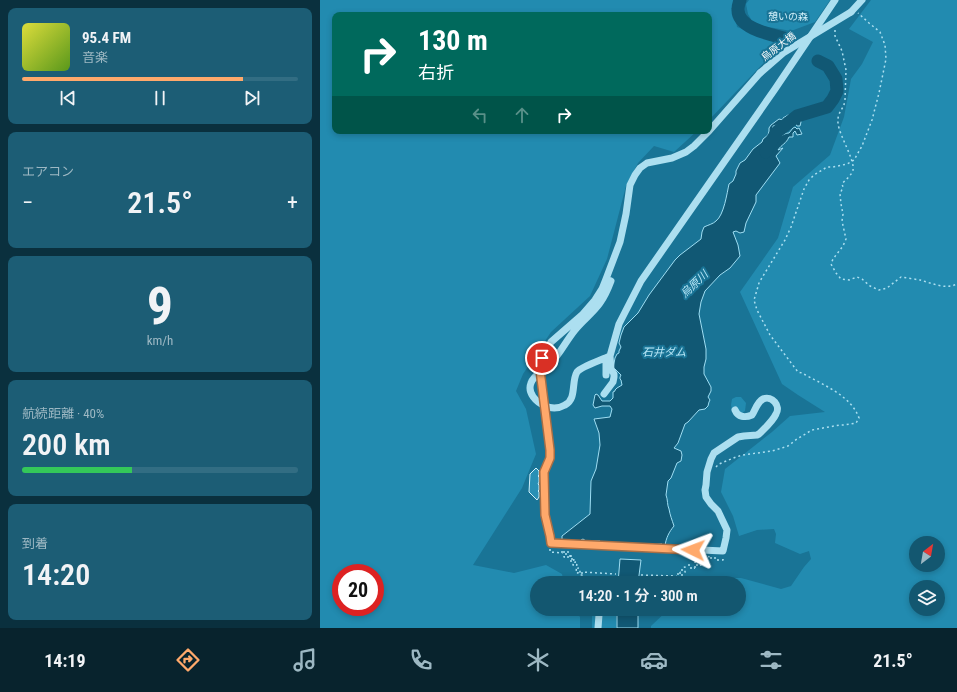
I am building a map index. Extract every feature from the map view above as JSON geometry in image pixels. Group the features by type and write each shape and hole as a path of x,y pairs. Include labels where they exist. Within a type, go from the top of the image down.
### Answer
{"street":[{"path":"606,375 608,357 619,324 641,280 775,89 835,0"},
{"name":"烏原大橋","path":"712,128 760,73 783,53 852,10 862,0"},
{"name":"烏原大橋","path":"606,279 620,242 630,185 635,175 640,168 648,163 672,158 686,152 706,134"},
{"path":"608,357 581,368 575,378 571,399 568,404 564,406 551,409 538,403 530,392 530,384 534,376 549,366 571,335 600,303 608,291 611,281 606,279 595,300 582,315 552,342 542,358 540,370 540,376 550,444 550,458 544,472 544,497 545,515 551,543 723,551 727,530 718,511 706,498 705,490 707,472 711,459 714,453 738,437 759,434 775,416 778,407 773,400 768,398 759,402 752,415 743,417 735,410"},
{"path":"604,394 613,382 614,377 608,357"},
{"path":"598,616 598,628"}],"path":[{"path":"713,471 719,464 736,457 782,448 788,446 812,430 856,423 859,418 857,412 838,393 798,372 770,335 757,310 754,300 759,283 786,240 804,190 810,180 814,175 827,167 847,164 854,160 862,146 872,120 886,58 885,45 880,32 852,10"},
{"path":"835,24 835,36 842,51 846,70 845,104 838,114 838,124 852,161 853,170 842,184 843,187 840,194 843,214 842,221 846,239 843,246 833,259 832,264 836,273 842,279 862,279 870,286 880,290 887,288 901,277 919,280 935,285 943,286 957,284"},
{"path":"554,552 562,554 562,549 564,550 564,557 566,557 566,550 568,550 568,558 570,558 571,554 571,562 572,558 574,558 573,565 577,562 576,573 578,573 578,568 580,568 580,575 582,573 616,574"},
{"path":"682,576 682,568 685,568 685,572 687,572 688,565 691,565 692,569 695,568 695,562 697,562 697,566 702,565 702,559 704,559 704,562 708,561 709,556"},
{"path":"715,558 715,560 722,560"},
{"path":"582,568 582,573"},
{"path":"641,575 676,576 676,572"}],"green space":[{"path":"320,0 733,0 737,27 772,40 775,51 712,117 712,12 332,12 332,134 694,134 674,152 654,146 638,163 626,186 607,259 590,296 551,332 523,374 516,391 526,409 536,454 522,488 473,565 514,573 546,565 562,574 562,576 530,576 530,616 580,617 580,628 320,628"},
{"name":"憩いの森","path":"749,0 830,0 815,22 791,31 763,26 752,21 748,14 746,4"},
{"path":"871,0 957,0 957,628 651,628 651,626 662,616 746,616 746,579 781,589 791,586 811,559 809,551 800,554 775,543 776,534 774,529 757,530 739,536 733,516 721,492 725,469 790,416 825,412 782,384 740,292 778,238 793,187 830,155 844,117 851,79 862,64 873,42 849,29"},
{"path":"741,397 746,403 745,411 742,413 732,410 732,399"},
{"path":"592,616 616,616 616,628 592,628"}],"water":[{"name":"石井ダム","path":"791,114 793,114 793,116 795,115 796,119 800,119 800,126 797,126 795,123 791,126 791,119 773,126 773,128 787,125 781,135 773,134 775,141 783,135 789,133 795,127 797,129 799,128 802,134 797,135 795,131 793,133 793,137 789,137 778,150 783,148 776,156 780,163 756,195 756,202 746,223 744,232 733,232 740,256 730,268 720,275 705,291 701,302 699,314 706,349 704,374 711,387 708,397 710,400 705,409 699,410 685,424 678,443 674,448 681,451 682,455 681,461 677,463 671,478 668,481 666,495 674,526 668,535 665,546 662,544 649,545 648,543 646,545 632,543 617,544 616,542 615,544 601,543 600,541 586,541 583,539 580,542 562,541 562,536 590,514 591,481 596,469 600,445 599,433 594,419 610,417 612,409 610,406 595,408 593,405 596,394 602,401 610,401 613,398 613,392 622,385 620,379 621,375 613,369 615,358 621,347 619,343 624,327 638,313 649,295 675,260 701,239 704,227 713,223 719,218 725,204 729,184 733,181 740,163 745,160 753,149 768,135 771,125 779,119 783,120 783,118 788,115 791,116"},
{"path":"620,559 641,560 639,576 619,576"},
{"path":"617,616 638,616 638,628 617,628"}],"building":[{"path":"536,468 539,471 539,497 537,500 529,492 530,474"}],"waterway":[{"name":"烏原川","path":"740,0 738,9 739,16 743,22 757,30 788,39"},
{"name":"烏原川","path":"766,152 768,146 778,131 797,116 827,107 833,99 837,91 836,79 828,66 818,61"}],"route":[{"path":"542,358 540,364 541,382 550,450 550,458 544,472 545,515 551,543 693,550"}]}
